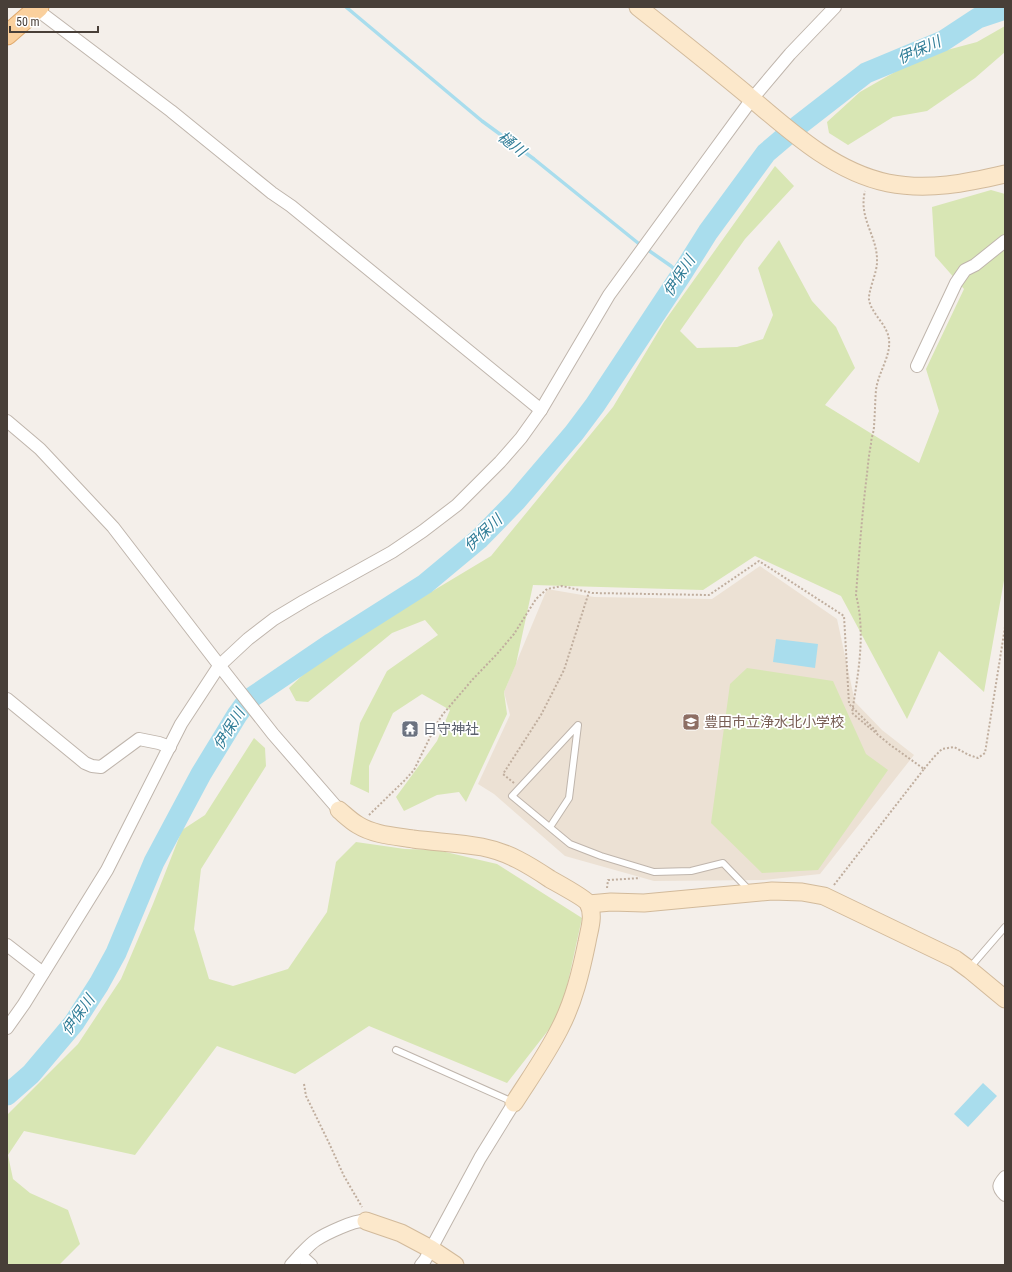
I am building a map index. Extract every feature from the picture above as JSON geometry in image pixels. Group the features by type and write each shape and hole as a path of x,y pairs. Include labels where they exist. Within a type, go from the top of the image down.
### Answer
{"main road":[{"path":"7,35 37,8"}],"street":[{"path":"638,7 794,134 827,158 840,165 872,179 907,186 929,187 952,185 1005,174"},
{"path":"7,1028 24,1004 107,870 182,724 222,670 248,639 274,619 392,552 423,532 457,504 500,462 541,410 609,295 642,250 756,103 790,54 835,7"},
{"path":"37,8 171,111 272,193 291,206 541,410"},
{"path":"917,366 956,283 965,270 975,265 1005,241"},
{"path":"7,421 40,449 113,528 273,734 339,810 358,825 376,833 484,847 505,854 532,866 589,904 591,924 582,969 561,1027 549,1050 497,1128 426,1260 421,1265"},
{"path":"7,699 85,763 92,766 101,767 139,738 170,747"},
{"path":"589,904 611,902 644,903 772,891 802,892 824,896 947,955 1004,995"},
{"path":"7,945 43,973"},
{"path":"1005,1177 999,1186 1000,1190 1005,1194"},
{"path":"291,1265 321,1237 356,1222 366,1220 401,1233 431,1249 455,1265"},
{"path":"300,1255 311,1265"}],"lane":[{"path":"550,827 569,798 578,725 512,796 570,844 601,856 654,872 691,871 723,863 753,893"},
{"path":"970,970 973,964 1005,927"},
{"path":"396,1050 514,1103"}],"path":[{"path":"865,189 863,208 866,220 873,236 877,262 873,284 869,293 869,301 875,314 886,329 889,340 889,348 877,384 874,428 863,512 856,595 859,608 861,655 852,713 889,744 924,769"},
{"path":"368,817 414,770 437,723 473,679 514,634 536,599 547,589 562,586 589,592 709,595 759,561 844,616 849,704 889,744"},
{"path":"520,788 503,774 541,715 564,670 589,592"},
{"path":"824,896 924,769 942,749 954,748 978,758 984,753 1005,627"},
{"path":"607,889 608,880 642,877 654,872"},
{"path":"304,1084 306,1096 344,1176 366,1212 366,1220"}],"shaded area":[{"name":"豊田市立浄水北小学校","path":"760,566 837,619 855,702 882,730 914,755 820,874 764,880 654,881 565,856 494,794 478,784 510,715 504,692 547,589 594,597 712,599"}],"green space":[{"path":"1005,26 1005,52 975,78 927,111 893,117 848,145 829,133 827,122 860,92 921,57 977,42"},
{"path":"775,166 794,186 745,239 680,331 697,348 737,347 763,339 773,315 758,268 779,240 812,301 836,327 855,368 825,405 919,463 939,411 926,369 964,289 935,256 932,207 991,190 1005,194 1005,575 984,692 939,651 907,719 841,596 755,556 703,590 533,585 516,664 504,692 507,714 466,802 459,792 437,795 404,811 396,797 437,741 450,710 422,694 393,713 369,766 369,793 350,784 360,723 387,671 438,635 425,620 392,633 308,702 296,701 289,688 307,671 396,613 491,556 613,407 664,322"},
{"path":"747,668 833,681 866,754 888,770 818,870 762,873 711,823 730,684"},
{"path":"254,738 265,748 266,766 201,869 194,929 209,979 233,986 288,969 327,912 336,862 356,842 405,849 437,850 497,864 582,918 561,1014 507,1083 369,1026 295,1074 217,1046 135,1155 24,1131 8,1155 13,1179 30,1193 68,1210 80,1244 59,1265 7,1265 7,1115 78,1044 121,979 182,830 205,815"}],"water":[{"path":"776,639 818,644 815,668 773,662"},
{"path":"983,1083 997,1096 968,1127 954,1114"}],"waterway":[{"name":"樋川","path":"346,7 482,121 534,159 638,243 671,266 681,275"},
{"name":"伊保川","path":"7,1095 31,1074 74,1023 99,984 116,953 154,862 201,774 237,715 248,700 332,643 425,584 479,539 516,501 574,433 595,405 708,232 766,153 799,125 866,73 943,41 978,18 1005,9"}],"place":[{"name":"豊田市立浄水北小学校","path":"691,722"},
{"name":"日守神社","path":"410,729"}]}
